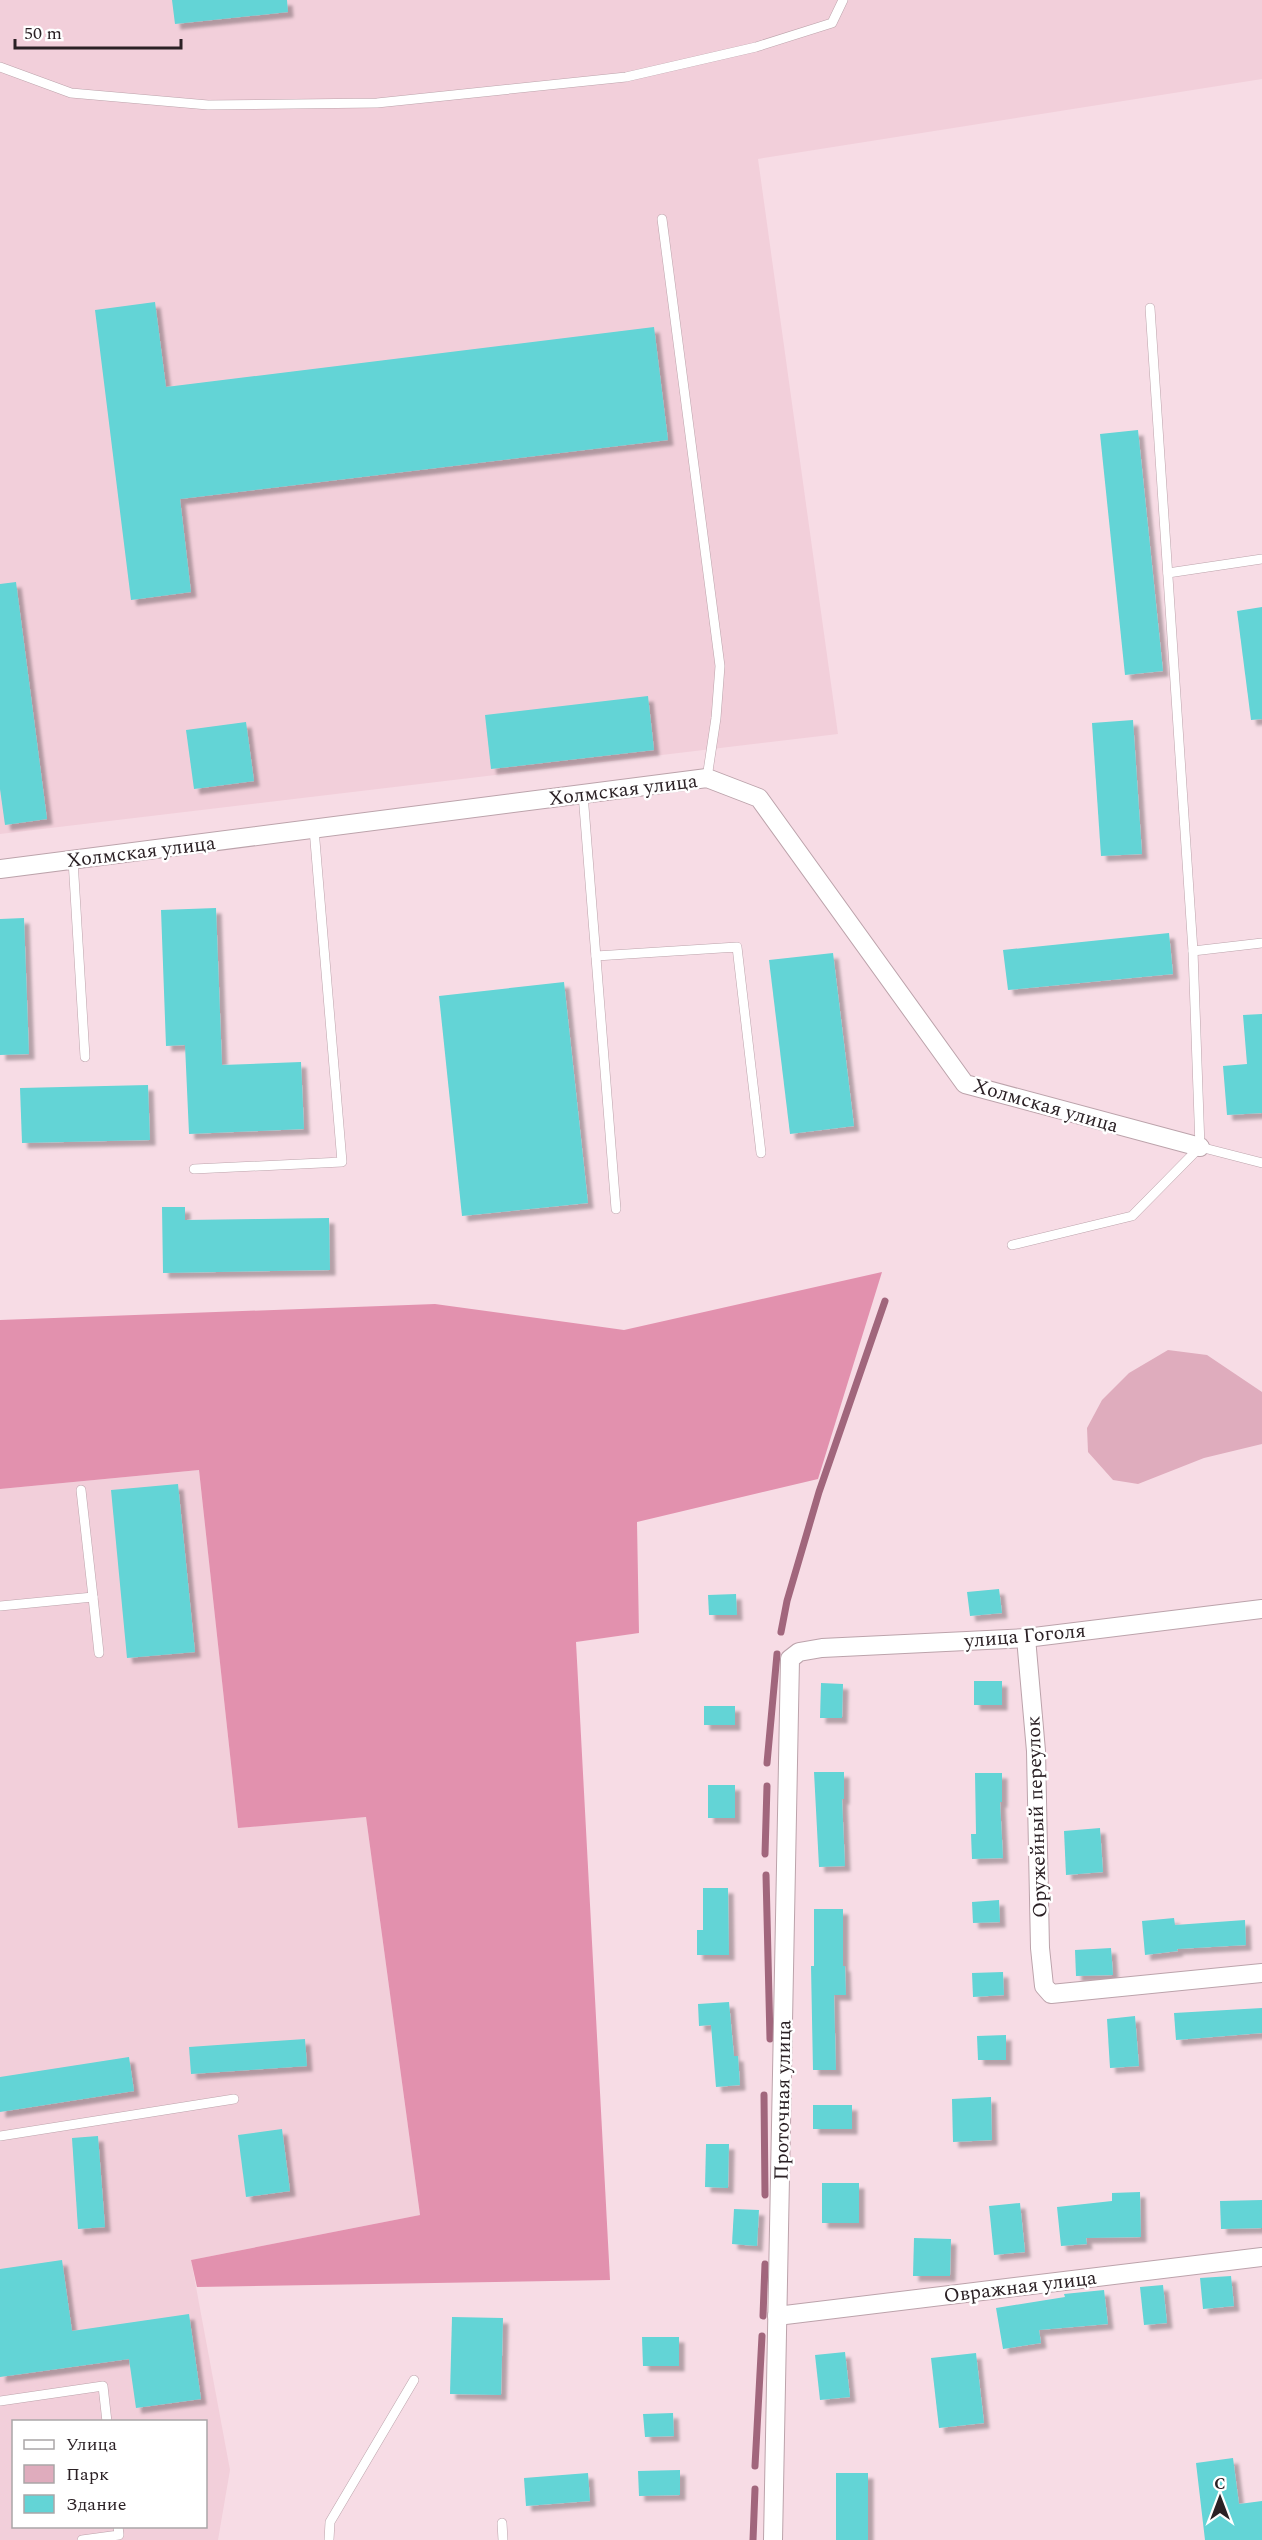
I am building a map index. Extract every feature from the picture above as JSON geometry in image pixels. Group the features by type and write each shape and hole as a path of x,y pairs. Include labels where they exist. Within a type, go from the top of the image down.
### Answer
{"street":[{"name":"Холмская улица","path":"0,869 707,778 759,798 965,1084 1200,1147"},
{"name":"улица Гоголя","path":"790,1659 800,1652 822,1648 1026,1638 1262,1609"},
{"name":"Оружейный переулок","path":"1026,1638 1036,1751 1040,1948 1044,1986 1051,1994 1262,1973"},
{"name":"Проточная улица","path":"773,2540 790,1659"},
{"name":"Овражная улица","path":"777,2316 1262,2257"}],"lane":[{"path":"0,67 71,93 208,105 377,103 626,77 756,47 832,23 843,0"},
{"path":"662,219 720,666 716,718 707,778"},
{"path":"1012,1245 1132,1215 1200,1147 1193,951 1150,308"},
{"path":"1168,573 1262,559"},
{"path":"584,794 616,1209"},
{"path":"194,1168 342,1162 314,829"},
{"path":"73,860 85,1058"},
{"path":"1193,951 1262,943"},
{"path":"596,956 736,947 761,1153"},
{"path":"1200,1147 1262,1163"},
{"path":"81,1490 99,1653"},
{"path":"0,1606 93,1596"},
{"path":"0,2136 234,2099"},
{"path":"329,2540 330,2522 414,2380"},
{"path":"0,2401 104,2386 107,2420"},
{"path":"502,2523 503,2540"},
{"path":"82,2540 119,2535 118,2528"}],"shaded area":[{"path":"0,0 1262,0 1262,79 758,159 838,734 0,834"},
{"path":"882,1272 818,1479 637,1522 639,1633 576,1642 610,2280 197,2287 191,2260 420,2215 366,1817 238,1828 199,1470 0,1489 0,1320 435,1304 624,1330"},
{"path":"199,1470 238,1828 366,1817 420,2215 191,2260 230,2470 218,2540 0,2540 0,1489"}],"green space":[{"path":"1168,1350 1207,1355 1262,1392 1262,1444 1204,1458 1138,1484 1113,1480 1088,1452 1087,1428 1102,1400 1129,1373"}],"building":[{"path":"172,0 287,0 288,12 175,24"},
{"path":"155,302 166,387 654,327 668,440 180,499 191,592 131,600 95,310"},
{"path":"1138,430 1163,671 1125,675 1100,434"},
{"path":"16,582 47,819 5,825 0,789 0,584"},
{"path":"1262,607 1262,719 1251,720 1237,611"},
{"path":"648,696 654,750 491,769 485,715"},
{"path":"1133,720 1142,854 1101,856 1092,723"},
{"path":"246,722 254,781 194,789 186,730"},
{"path":"216,908 222,1065 301,1062 304,1129 189,1134 185,1045 166,1046 161,910"},
{"path":"24,918 29,1054 0,1055 0,919"},
{"path":"1169,933 1173,974 1008,990 1003,950"},
{"path":"833,953 854,1126 790,1134 769,960"},
{"path":"564,982 588,1203 462,1216 439,996"},
{"path":"1262,1014 1262,1113 1227,1115 1223,1066 1247,1064 1243,1015"},
{"path":"148,1085 150,1140 22,1143 20,1088"},
{"path":"162,1207 185,1207 185,1220 329,1218 330,1270 163,1273"},
{"path":"178,1484 195,1652 127,1658 111,1490"},
{"path":"999,1589 1002,1613 970,1616 967,1592"},
{"path":"736,1594 737,1615 709,1615 708,1595"},
{"path":"974,1681 1002,1681 1002,1705 974,1705"},
{"path":"821,1683 843,1684 842,1718 820,1718"},
{"path":"704,1706 735,1706 735,1725 704,1725"},
{"path":"814,1772 844,1772 844,1799 842,1799 845,1866 819,1867"},
{"path":"975,1773 1002,1773 1002,1802 1000,1802 1003,1858 972,1859 971,1834 976,1834"},
{"path":"708,1785 735,1785 735,1818 708,1818"},
{"path":"1100,1828 1103,1872 1066,1875 1064,1831"},
{"path":"703,1888 728,1888 729,1955 697,1955 697,1930 703,1930"},
{"path":"999,1900 1000,1922 973,1923 972,1902"},
{"path":"814,1909 843,1909 843,1966 845,1966 846,1995 834,1995 836,2070 813,2070 811,1966 814,1966"},
{"path":"1174,1918 1175,1925 1245,1920 1246,1945 1177,1949 1178,1951 1145,1955 1142,1921"},
{"path":"1111,1948 1113,1975 1076,1976 1075,1950"},
{"path":"1003,1972 1004,1995 973,1997 972,1973"},
{"path":"729,2002 734,2056 738,2056 740,2085 716,2087 711,2025 699,2026 698,2004"},
{"path":"1262,2008 1262,2033 1176,2040 1174,2013"},
{"path":"1135,2016 1139,2066 1110,2068 1107,2019"},
{"path":"1006,2035 1006,2060 978,2060 977,2036"},
{"path":"305,2039 307,2066 191,2074 189,2047"},
{"path":"129,2057 134,2091 0,2112 0,2077"},
{"path":"991,2097 992,2140 953,2142 952,2099"},
{"path":"813,2105 852,2105 852,2129 813,2129"},
{"path":"282,2129 290,2191 246,2197 238,2135"},
{"path":"98,2136 105,2227 78,2229 72,2138"},
{"path":"706,2144 729,2144 728,2188 705,2187"},
{"path":"822,2183 859,2183 859,2223 822,2223"},
{"path":"1140,2192 1141,2237 1086,2238 1087,2244 1061,2246 1057,2207 1112,2201 1112,2193"},
{"path":"1262,2200 1262,2228 1221,2229 1220,2201"},
{"path":"1020,2203 1025,2252 994,2255 989,2206"},
{"path":"734,2209 759,2210 757,2246 732,2244"},
{"path":"914,2238 951,2239 950,2276 913,2276"},
{"path":"62,2260 72,2331 189,2314 201,2399 136,2408 129,2359 0,2377 0,2269"},
{"path":"1231,2276 1234,2306 1203,2309 1200,2278"},
{"path":"1163,2285 1167,2323 1144,2325 1140,2287"},
{"path":"1104,2290 1108,2324 1039,2330 1041,2343 1003,2349 996,2308 1065,2297 1064,2294"},
{"path":"452,2317 503,2318 501,2395 450,2394"},
{"path":"642,2337 679,2337 679,2366 643,2366"},
{"path":"845,2352 850,2397 820,2400 815,2355"},
{"path":"976,2353 984,2423 939,2428 931,2358"},
{"path":"673,2413 674,2436 645,2437 643,2414"},
{"path":"1233,2458 1239,2504 1262,2501 1262,2540 1205,2540 1196,2463"},
{"path":"680,2470 680,2495 639,2496 638,2471"},
{"path":"588,2473 590,2501 526,2506 524,2478"},
{"path":"836,2473 868,2473 868,2540 836,2540"}],"waterway":[{"path":"781,1632 787,1601 819,1492 885,1301"},
{"path":"767,1763 777,1654"},
{"path":"765,1854 767,1786"},
{"path":"766,1875 770,2039"},
{"path":"764,2095 765,2195"},
{"path":"763,2316 765,2264"},
{"path":"755,2466 762,2336"},
{"path":"753,2540 755,2489"}]}
